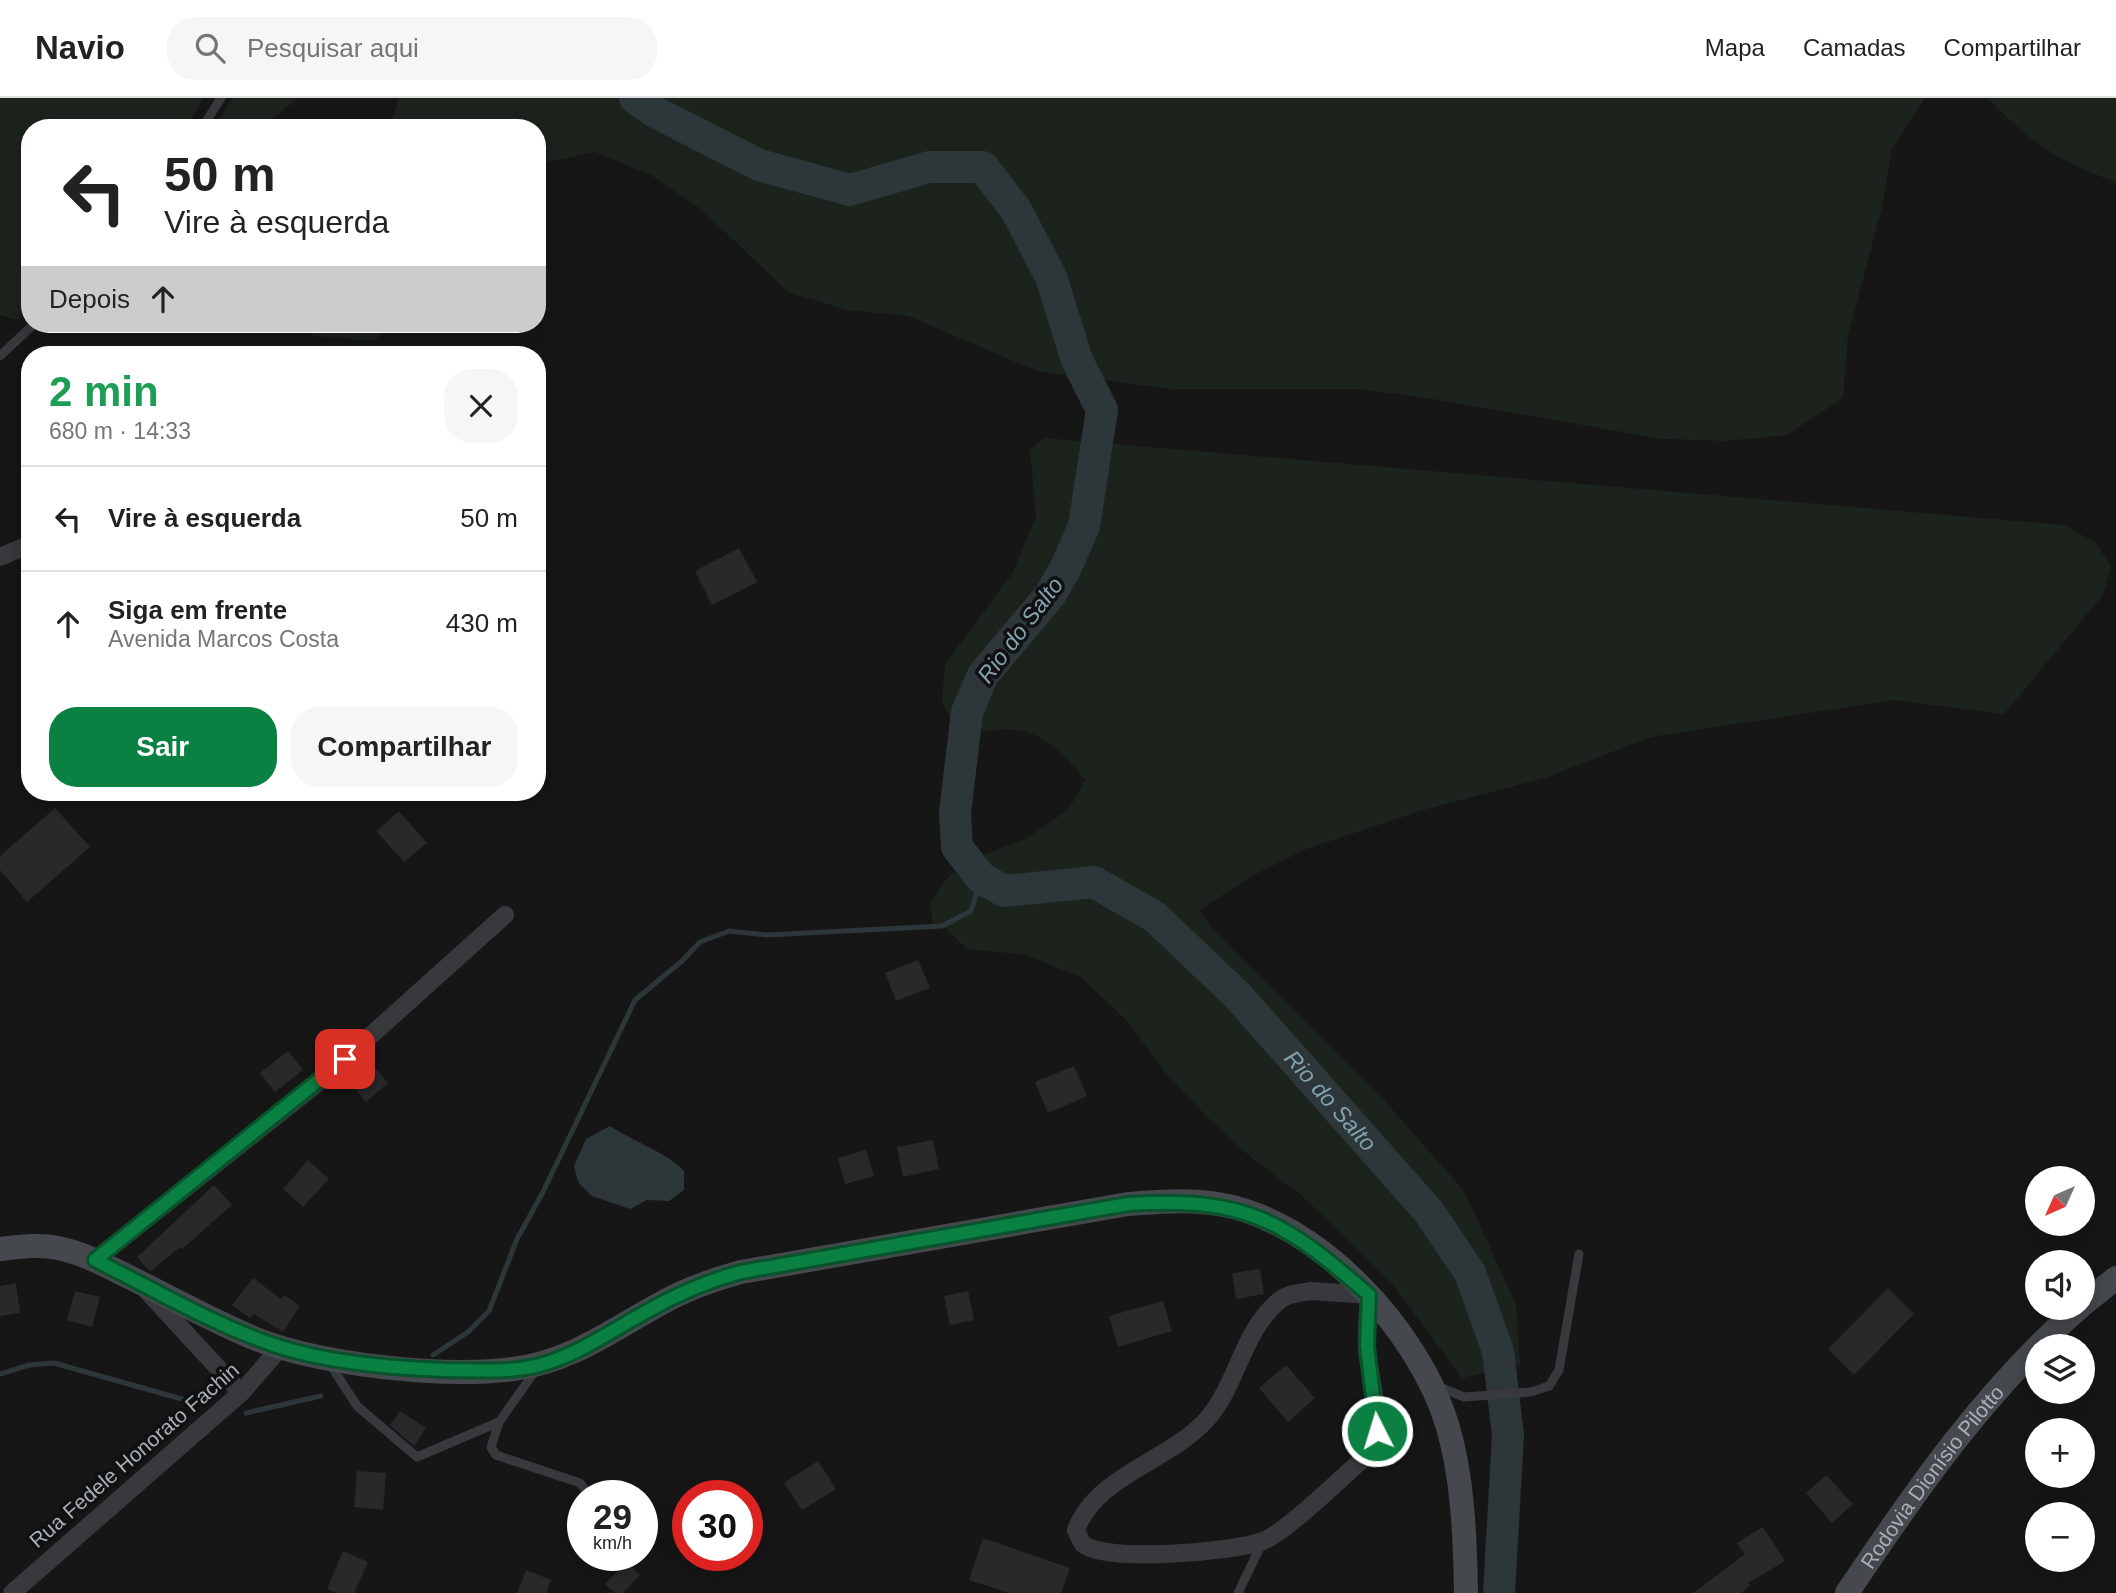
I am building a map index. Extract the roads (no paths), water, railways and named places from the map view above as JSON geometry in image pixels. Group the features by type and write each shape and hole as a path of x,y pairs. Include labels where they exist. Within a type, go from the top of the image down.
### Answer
{"street":[{"path":"0,557 21,548"},
{"path":"95,1260 319,1082 505,915"},
{"path":"0,1249 58,1248 95,1260 229,1326 281,1347 326,1356 427,1369 510,1370 539,1366 593,1342 676,1295 708,1281 741,1272 1128,1204 1178,1201 1220,1204 1265,1219 1303,1240 1369,1295 1399,1329 1433,1384 1447,1425 1455,1461 1466,1593"},
{"name":"Rodovia Dionísio Pilotto","path":"2095,1295 2116,1278"},
{"path":"138,1281 241,1393"},
{"path":"1311,1291 1369,1295 1367,1346 1376,1414 1373,1445 1363,1459 1263,1541 1203,1551 1125,1554 1096,1550 1082,1543 1076,1530 1082,1512 1107,1489 1174,1447 1208,1418 1231,1382 1259,1324 1280,1300 1311,1291"},
{"name":"Rodovia Dionísio Pilotto","path":"1847,1593 1951,1445 2040,1342 2065,1320"},
{"name":"Rua Fedele Honorato Fachin","path":"12,1593 241,1393 281,1347"}],"lane":[{"path":"208,119 221,98"},
{"path":"0,356 24,333"},
{"path":"1433,1384 1464,1397 1531,1392 1549,1386 1559,1370 1579,1254"},
{"path":"326,1356 356,1406 417,1457 499,1422"},
{"path":"539,1366 499,1422 491,1447 496,1455 571,1480"},
{"path":"1238,1593 1263,1541"}],"waterway":[{"name":"Rio do Salto","path":"635,98 655,112 759,165 850,190 929,167 983,167 1016,210 1051,277 1077,360 1102,410 1084,526 1065,569 1050,595 983,675 967,712 955,813 957,847 981,878 1004,891 1094,882 1155,917 1238,996 1429,1212 1470,1273 1498,1351 1508,1435 1499,1593"},
{"path":"433,1355 468,1332 489,1311 517,1239 543,1192 635,1000 682,961 700,942 729,931 767,935 942,926 971,911 981,878"},
{"path":"0,1374 29,1365 54,1363 196,1403"},
{"path":"246,1413 321,1396"}]}
